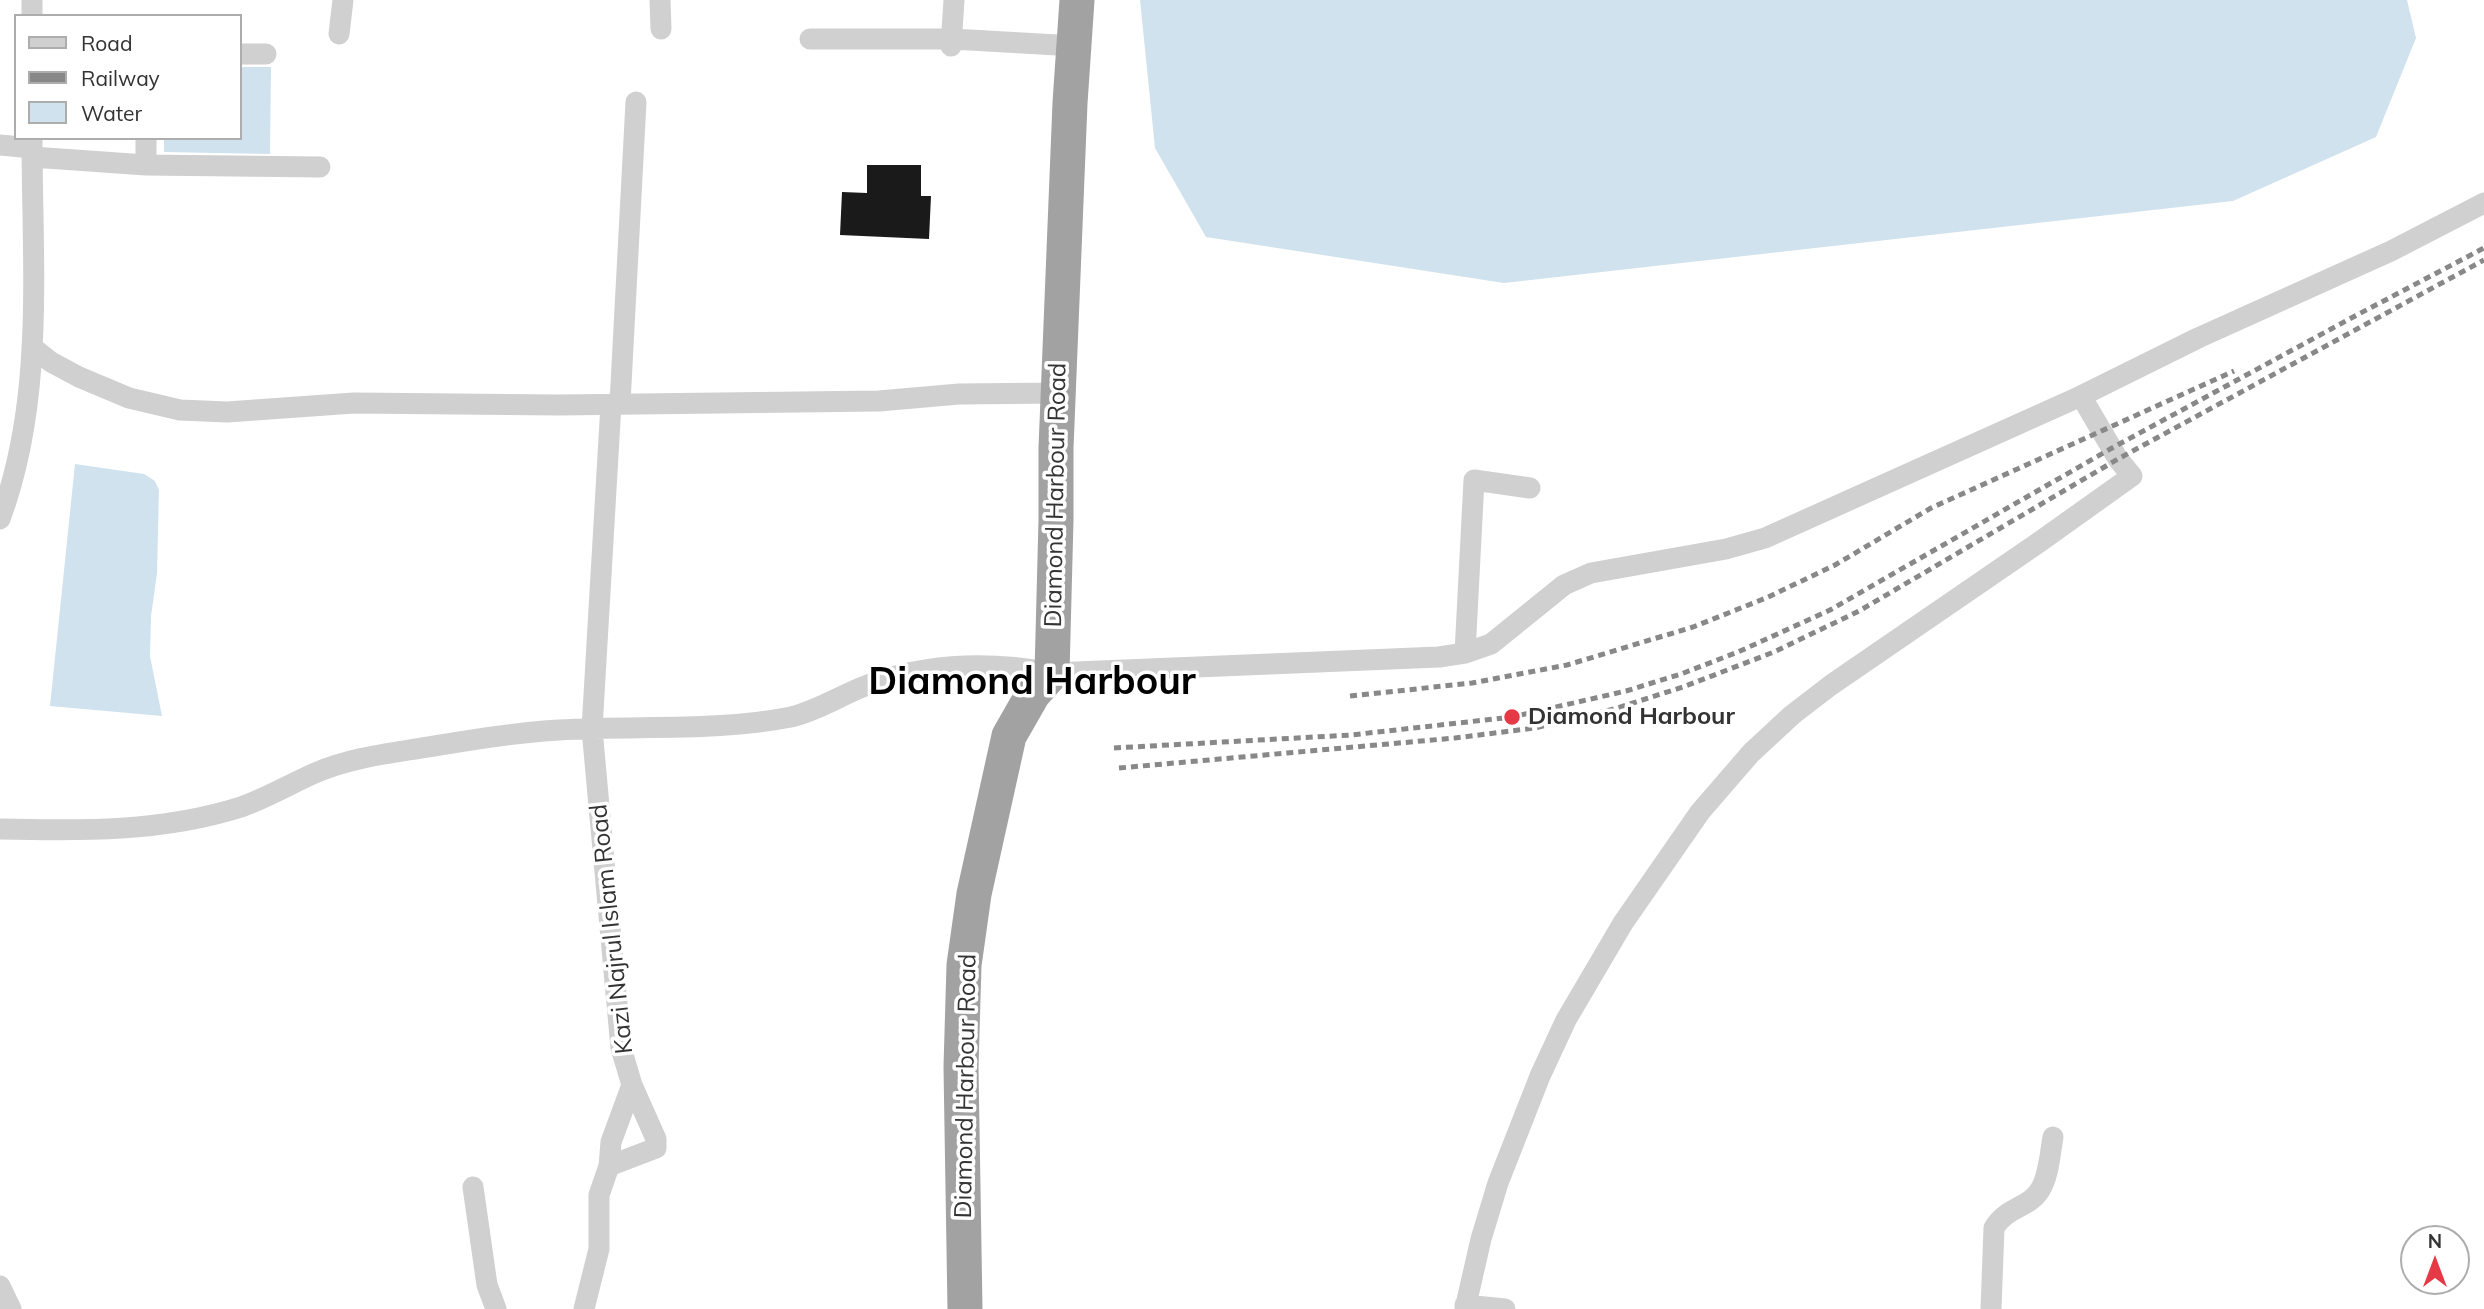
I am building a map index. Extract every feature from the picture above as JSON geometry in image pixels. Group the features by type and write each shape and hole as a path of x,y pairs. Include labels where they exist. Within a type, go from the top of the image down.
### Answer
{"highway":[{"name":"Diamond Harbour Road","path":"965,1309 961,1067 965,953 974,894 1009,736 1033,694 1052,673 1058,393 1077,0"}],"street":[{"path":"339,34 343,0"},
{"path":"660,0 662,29"},
{"path":"952,42 954,0"},
{"path":"810,38 1075,46"},
{"path":"242,54 266,54"},
{"name":"Kazi Najrul Islam Road","path":"584,1309 599,1249 598,1195 609,1166 611,1142 632,1085 621,1048 592,729 636,102"},
{"path":"146,140 146,165"},
{"path":"0,145 146,165 320,167"},
{"path":"0,519 11,490 25,420 32,347 32,148"},
{"path":"0,829 72,830 164,824 202,818 243,806 315,773 351,760 501,736 592,729 707,726 794,716 829,704 875,682 966,665 1010,666 1052,673 1439,657 1465,653 1491,644 1564,584 1591,573 1726,549 1765,538 2081,396 2198,338 2391,251 2484,203"},
{"path":"32,347 51,362 79,377 129,398 180,410 227,412 355,403 879,401 959,394 1058,393"},
{"path":"1505,1309 1465,1307 1481,1239 1499,1183 1540,1076 1566,1020 1623,923 1700,812 1751,753 1801,707 2132,476 2118,459 2081,396"},
{"path":"1465,653 1474,480 1530,488"},
{"path":"609,1166 656,1148 656,1139 632,1085"},
{"path":"1991,1309 1994,1228 2000,1218 2031,1200 2041,1190 2053,1137"},
{"path":"473,1187 487,1285 496,1309"},
{"path":"0,1286 11,1309"}],"water":[{"path":"1140,0 2407,0 2416,38 2376,137 2233,201 1504,283 1206,237 1155,148"},
{"path":"242,67 271,67 270,154 164,152 164,140 242,140"},
{"path":"75,464 144,474 155,481 159,490 157,573 151,616 150,656 162,716 50,706"}],"building":[{"path":"867,165 921,165 921,196 931,196 929,239 840,235 842,192 867,193"}],"railway":[{"path":"1114,748 1351,735 1512,717 1626,691 1681,674 1738,652 1830,610 2112,448 2484,248"},
{"path":"1119,768 1455,738 1535,728 1614,709 1683,687 1774,652 1859,611 2118,459 2484,260"},
{"path":"1350,696 1472,683 1567,665 1693,627 1766,598 1835,565 1931,508 2234,371"}],"place":[{"name":"Diamond Harbour","path":"1512,717"}],"district":[{"name":"Diamond Harbour","path":"1032,683"}]}
